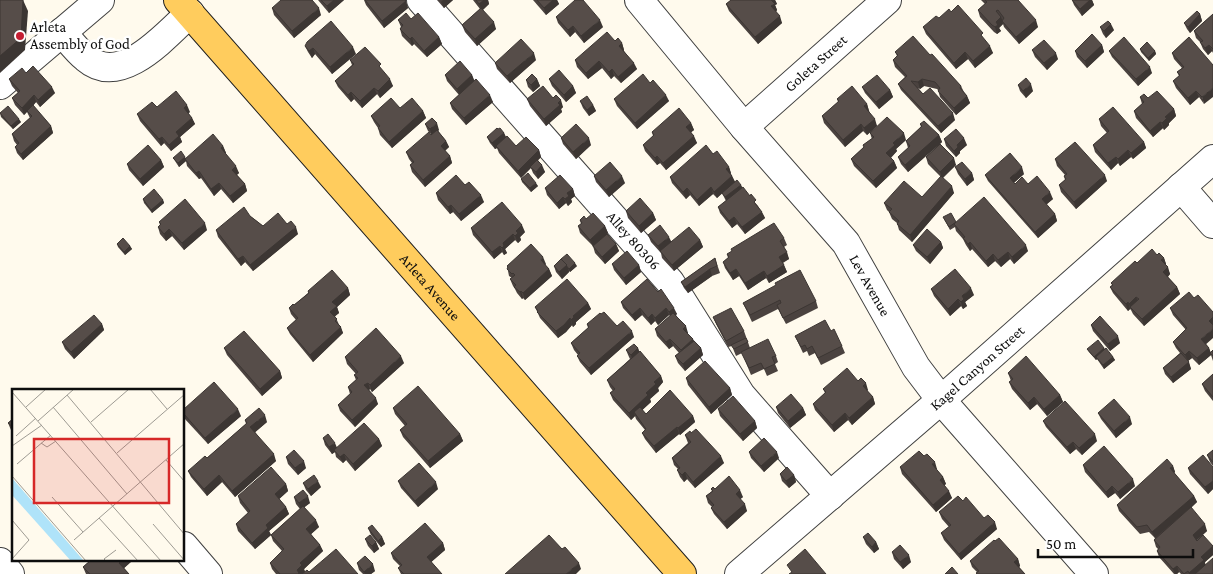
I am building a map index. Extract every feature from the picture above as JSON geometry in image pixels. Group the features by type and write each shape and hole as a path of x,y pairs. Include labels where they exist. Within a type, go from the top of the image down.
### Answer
{"main road":[{"name":"Arleta Avenue","path":"184,7 682,574"}],"street":[{"path":"0,85 100,0"},
{"name":"Alley 80306","path":"421,0 670,282 740,395 830,496"},
{"name":"Lev Avenue","path":"639,0 744,127 846,243 916,367 941,400 1094,574"},
{"name":"Goleta Street","path":"744,127 888,0"},
{"path":"62,32 86,59 102,67 117,67 134,60 151,48 184,7"},
{"name":"Kagel Canyon Street","path":"739,574 941,400 1213,159"},
{"path":"1181,187 1213,224"},
{"path":"185,547 208,574"},
{"path":"0,562 10,574"}],"building":[{"path":"0,0 23,0 21,38 0,56"},
{"path":"281,0 312,0 319,8 292,31 272,8"},
{"path":"321,0 334,0 327,6"},
{"path":"365,0 405,0 406,1 382,21"},
{"path":"476,0 484,0 479,4"},
{"path":"537,0 553,0 544,8"},
{"path":"575,0 583,0 600,20 581,36 573,26 568,30 556,17"},
{"path":"731,0 771,0 775,4 771,6 780,16 755,37 726,4"},
{"path":"985,0 1018,0 1036,20 1016,37 1002,21 1004,18 998,10 996,11 1001,17 996,22 998,25 995,27 978,10 987,2"},
{"path":"1072,0 1090,0 1080,9"},
{"path":"958,5 983,33 981,35 990,46 973,61 965,52 954,63 923,27 936,16 939,18 949,9 951,12"},
{"path":"481,8 494,22 475,39 462,25"},
{"path":"1197,11 1200,14 1188,27 1184,23"},
{"path":"406,13 411,19 418,13 439,37 424,51 412,37 410,39 400,29 403,25 398,20"},
{"path":"1213,14 1213,49 1209,45 1205,48 1200,42 1203,41 1194,31"},
{"path":"331,21 353,47 330,67 313,48 309,51 305,46"},
{"path":"1108,21 1111,24 1104,31 1100,27"},
{"path":"607,32 615,41 618,38 622,43 619,46 634,63 618,77 612,69 609,72 599,61 586,73 575,60"},
{"path":"1092,34 1102,45 1085,61 1075,51"},
{"path":"913,36 961,86 960,88 967,96 954,108 938,91 940,88 935,82 922,79 918,82 911,81 923,94 930,88 953,113 938,126 898,84 907,76 893,60 898,55 895,52"},
{"path":"1124,37 1150,67 1136,79 1109,51"},
{"path":"1189,37 1213,65 1213,88 1202,97 1196,91 1188,98 1173,81 1180,75 1177,72 1184,67 1172,53"},
{"path":"521,39 534,53 507,76 495,63"},
{"path":"1044,40 1056,53 1044,63 1032,50"},
{"path":"1147,42 1155,51 1148,58 1140,49"},
{"path":"365,47 381,64 379,66 390,79 378,91 374,88 360,101 351,92 348,95 335,81 354,64 350,60"},
{"path":"460,61 472,75 457,89 445,75"},
{"path":"33,66 52,87 38,100 34,95 22,108 12,98 20,91 9,79 22,68 26,73"},
{"path":"559,70 573,86 564,95 549,79"},
{"path":"532,74 537,79 531,85 526,80"},
{"path":"643,74 650,83 653,80 666,95 635,123 614,99"},
{"path":"877,75 890,90 876,102 862,87"},
{"path":"1026,78 1031,84 1023,91 1018,85"},
{"path":"476,79 490,95 464,118 450,103"},
{"path":"543,86 553,98 556,95 561,100 558,103 560,105 544,119 527,99"},
{"path":"852,86 867,104 864,106 875,119 864,128 861,124 843,140 822,116"},
{"path":"176,91 187,105 184,108 192,118 176,132 179,136 169,145 162,137 159,139 137,114 152,102 157,107"},
{"path":"1157,91 1174,109 1165,117 1167,118 1162,123 1160,122 1150,131 1134,111 1144,102 1140,97 1144,94 1148,98"},
{"path":"587,96 593,105 587,110 580,101"},
{"path":"391,98 400,108 412,98 423,111 389,142 378,128 380,126 371,116"},
{"path":"33,105 51,126 21,154 15,147 19,143 12,134 32,116 27,111"},
{"path":"8,106 19,119 11,126 0,113"},
{"path":"1113,107 1144,142 1131,153 1128,150 1118,159 1116,157 1108,163 1093,145 1109,131 1099,119"},
{"path":"679,108 691,123 686,127 694,136 663,163 657,156 655,158 643,145 654,135 652,132"},
{"path":"887,117 904,133 886,153 894,161 873,181 851,159 864,147 863,145 874,137 870,133"},
{"path":"432,118 437,123 430,129 425,124"},
{"path":"924,121 939,135 905,165 898,157 910,146 906,141 922,126 920,124"},
{"path":"576,124 589,138 573,152 561,138"},
{"path":"497,128 500,128 504,133 492,143 487,137"},
{"path":"956,129 964,138 954,151 944,139"},
{"path":"437,130 446,141 441,146 450,156 423,180 410,165 414,162 406,152 429,132 431,135"},
{"path":"213,134 223,146 221,148 236,166 232,170 245,184 230,196 219,183 211,189 199,171 196,173 185,159"},
{"path":"507,136 516,146 526,137 539,150 518,171 496,146"},
{"path":"1075,142 1105,175 1074,202 1059,185 1066,179 1064,176 1067,174 1055,159"},
{"path":"940,144 954,158 940,172 926,157"},
{"path":"148,145 161,160 140,179 127,164"},
{"path":"706,145 713,154 717,151 729,167 726,169 732,176 714,192 711,187 697,200 687,188 683,192 670,177"},
{"path":"181,151 185,157 178,163 173,158"},
{"path":"1010,153 1022,167 1010,178 1015,184 1022,177 1028,184 1037,176 1050,192 1042,199 1055,214 1035,232 985,175"},
{"path":"537,160 542,165 536,172 530,167"},
{"path":"610,162 622,176 606,190 594,176"},
{"path":"962,162 972,173 965,179 955,167"},
{"path":"528,173 536,183 530,188 521,179"},
{"path":"456,175 465,185 469,182 481,195 459,214 451,205 448,207 436,193"},
{"path":"560,175 573,189 567,193 569,196 565,199 563,197 557,203 545,188"},
{"path":"941,176 952,186 910,235 897,224 899,221 889,212 892,209 884,203 904,181 922,197"},
{"path":"737,180 741,185 725,197 722,193"},
{"path":"743,187 756,200 754,202 762,212 742,227 734,217 729,221 718,207"},
{"path":"154,189 163,200 151,210 143,199"},
{"path":"984,197 1026,245 1012,257 1008,252 998,260 993,254 986,261 970,242 968,244 963,238 965,237 954,224"},
{"path":"640,198 653,213 639,226 626,211"},
{"path":"185,199 205,223 182,243 169,229 164,234 158,227 161,224 159,222"},
{"path":"502,202 522,225 516,231 518,233 515,236 513,234 503,243 504,246 502,248 500,246 492,252 471,228"},
{"path":"244,207 250,216 263,226 278,213 287,224 291,221 296,227 250,265 243,256 238,259 216,230"},
{"path":"593,213 605,226 590,240 578,226 582,223 580,220 584,216 586,219"},
{"path":"951,213 956,222 949,227 943,217"},
{"path":"774,223 784,238 780,241 787,252 779,257 784,265 767,276 764,271 745,283 736,269 730,273 723,262 729,257 727,254 732,251 731,249"},
{"path":"660,225 669,237 658,246 648,235"},
{"path":"689,227 700,240 672,265 660,251"},
{"path":"927,229 941,242 927,257 913,245"},
{"path":"607,234 616,244 602,257 593,246"},
{"path":"123,238 130,246 124,252 117,244"},
{"path":"531,244 543,257 541,260 549,269 523,293 514,287 516,285 510,279 515,275 507,269 507,266"},
{"path":"1152,249 1157,255 1159,253 1164,258 1161,260 1168,267 1163,272 1177,287 1142,319 1130,307 1139,299 1136,297 1129,304 1128,302 1126,304 1110,287 1113,285 1111,283 1135,261 1137,263"},
{"path":"627,251 639,265 624,278 612,264"},
{"path":"567,254 575,263 569,269 561,259"},
{"path":"715,258 717,266 685,287 681,282"},
{"path":"561,259 567,265 559,272 554,266"},
{"path":"955,269 971,288 962,296 964,299 961,302 958,299 948,309 931,289"},
{"path":"332,270 348,288 332,302 337,306 330,312 337,319 335,321 341,327 310,355 287,328 298,318 289,308 309,293 308,291"},
{"path":"800,270 816,301 783,318 777,305 781,303 780,300 750,315 743,303"},
{"path":"567,279 588,303 571,320 570,318 556,331 537,312 535,307"},
{"path":"647,279 658,292 661,289 674,308 669,312 666,308 655,318 652,314 648,318 640,308 632,315 621,302"},
{"path":"1189,292 1194,298 1198,295 1213,312 1213,317 1209,321 1213,325 1213,329 1201,339 1209,348 1197,358 1189,351 1185,355 1173,342 1187,328 1170,308"},
{"path":"731,308 744,331 726,341 713,317"},
{"path":"604,312 617,326 623,321 632,331 589,368 577,356 580,353 571,343 589,327 587,324"},
{"path":"673,313 686,326 683,329 693,339 681,350 670,339 666,342 655,329"},
{"path":"94,315 102,324 71,352 62,342"},
{"path":"1100,316 1118,336 1108,344 1091,325"},
{"path":"825,320 831,331 834,329 842,346 818,358 812,346 807,349 805,345 801,347 795,336"},
{"path":"376,328 401,356 370,385 368,383 364,385 376,398 352,420 338,405 352,392 348,387 358,378 354,375 358,372 345,357"},
{"path":"244,331 280,371 260,389 224,348"},
{"path":"746,338 748,342 734,349 731,345"},
{"path":"768,339 776,356 772,357 775,364 764,369 761,363 749,368 741,352"},
{"path":"1098,340 1104,348 1094,357 1087,349"},
{"path":"694,341 701,348 683,364 675,356"},
{"path":"634,344 638,348 631,355 626,350"},
{"path":"1106,348 1113,357 1103,365 1096,357"},
{"path":"640,351 661,376 654,382 656,384 646,393 648,395 629,413 610,393 615,389 607,380"},
{"path":"1181,353 1189,362 1171,377 1163,368"},
{"path":"1026,356 1060,395 1044,409 1034,397 1028,403 1009,382 1013,379 1008,373"},
{"path":"705,361 730,388 709,407 686,378"},
{"path":"847,368 858,381 861,378 866,383 863,386 873,397 849,418 845,413 832,425 813,404 826,392 823,389"},
{"path":"1213,374 1213,397 1202,384"},
{"path":"214,382 238,409 205,438 185,415 185,408"},
{"path":"418,386 460,434 428,461 400,430 407,424 393,408"},
{"path":"670,390 693,416 654,446 642,433 646,429 634,412 640,407 646,414"},
{"path":"791,394 803,408 788,421 776,407"},
{"path":"733,396 755,421 740,434 718,409"},
{"path":"1114,399 1130,417 1114,431 1098,413"},
{"path":"1065,401 1095,434 1079,448 1073,442 1067,447 1043,421"},
{"path":"259,408 265,415 250,427 274,454 232,491 219,475 204,489 188,471 205,456 207,458 247,423 245,420"},
{"path":"364,423 379,439 353,464 344,454 340,457 334,450"},
{"path":"696,429 721,456 693,482 685,472 682,475 677,470 680,468 672,458 691,442 685,435"},
{"path":"328,434 335,443 329,447 323,438"},
{"path":"764,438 777,452 761,466 749,452"},
{"path":"1104,446 1133,479 1118,492 1112,486 1106,492 1083,465"},
{"path":"294,450 304,461 295,468 286,457"},
{"path":"1213,450 1213,462 1207,455"},
{"path":"919,451 924,456 927,454 935,462 932,464 943,477 940,480 949,491 933,505 900,467"},
{"path":"1203,455 1213,467 1213,481 1205,487 1188,468"},
{"path":"1167,459 1173,466 1170,468 1194,496 1152,532 1147,525 1137,527 1117,505"},
{"path":"419,463 436,482 415,501 398,481"},
{"path":"271,467 286,484 275,494 286,507 266,525 268,528 252,543 236,524 250,511 238,496"},
{"path":"787,467 794,475 786,481 780,474"},
{"path":"314,475 318,481 308,489 303,483"},
{"path":"729,476 740,490 736,494 745,504 724,522 711,508 714,505 706,496 713,491 711,489 713,487 715,489"},
{"path":"303,490 308,496 299,503 294,497"},
{"path":"958,496 963,501 966,497 984,518 988,515 995,522 959,554 941,533 951,525 939,512"},
{"path":"303,506 316,520 306,529 320,545 300,563 302,565 297,570 298,574 280,574 270,563 284,549 271,535"},
{"path":"1191,507 1205,524 1193,535 1197,541 1203,535 1213,546 1201,557 1204,560 1189,573 1188,571 1184,574 1177,566 1173,569 1157,551 1160,547 1154,540"},
{"path":"425,523 443,543 427,557 442,574 404,574 398,568 402,565 391,553"},
{"path":"372,525 382,537 378,541 368,528"},
{"path":"868,533 876,542 872,547 863,537"},
{"path":"370,535 376,542 372,546 365,539"},
{"path":"549,535 562,549 565,547 579,563 566,574 505,574"},
{"path":"999,538 1018,559 1014,562 1025,574 976,573 979,571 970,561 994,540"},
{"path":"900,545 909,555 900,562 892,552"},
{"path":"336,549 358,574 302,574 307,570 309,572"},
{"path":"805,549 826,574 789,574 792,572 787,565"},
{"path":"365,556 373,564 364,572 357,563"},
{"path":"1213,558 1213,574 1195,574"},
{"path":"89,562 120,562 119,563 129,574 90,574 83,567"},
{"path":"952,567 958,574 945,574"}],"place":[{"name":"Arleta Assembly of God","path":"20,36"}]}
